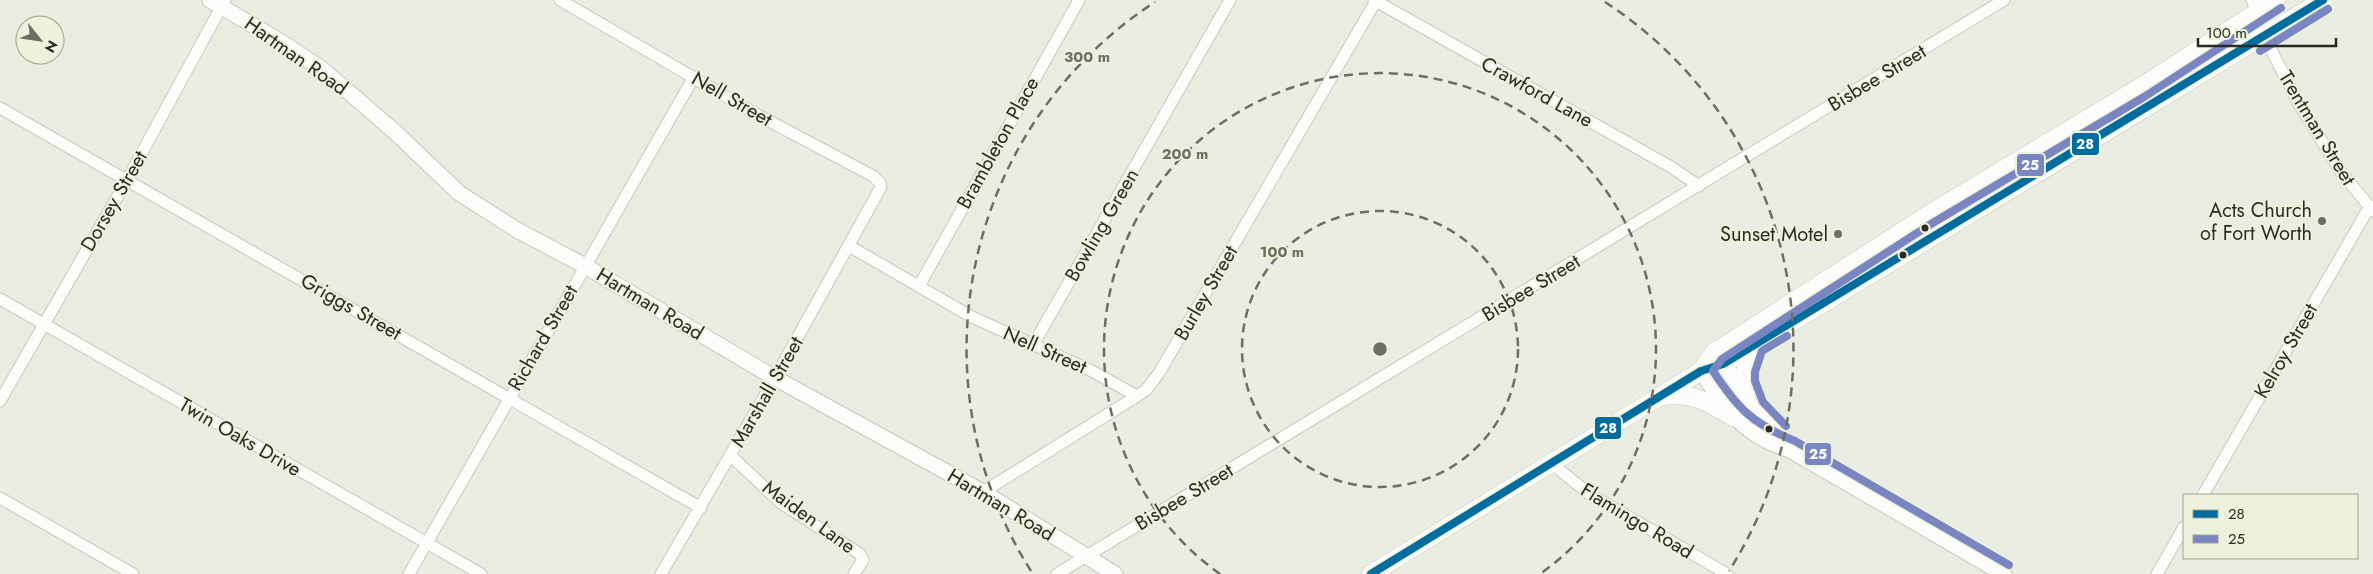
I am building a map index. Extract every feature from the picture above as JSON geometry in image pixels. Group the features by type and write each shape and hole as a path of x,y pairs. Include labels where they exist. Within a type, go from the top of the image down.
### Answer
{"main road":[{"path":"1371,574 1701,371 1926,216 2139,88 2255,6 2276,0"},
{"path":"1719,358 1754,344 2323,0"},
{"path":"1926,216 1936,233"},
{"path":"1754,344 1745,371 1745,383 1754,407"},
{"path":"1660,396 1681,394 1697,398 1733,417"}],"street":[{"name":"Nell Street","path":"560,0 756,114 873,176 880,183 881,187 870,208"},
{"name":"Brambleton Place","path":"919,286 1079,0"},
{"name":"Bowling Green","path":"1033,345 1230,0"},
{"name":"Bisbee Street","path":"1057,574 2004,0"},
{"name":"Crawford Lane","path":"1375,1 1671,167 1699,186"},
{"name":"Burley Street","path":"983,492 1146,390 1160,373 1375,1"},
{"name":"Dorsey Street","path":"0,401 127,180 219,2"},
{"name":"Hartman Road","path":"219,2 322,69 388,126 458,193 517,230 585,266 775,378 983,492 1115,574"},
{"name":"Trentman Street","path":"2255,6 2264,36 2299,104 2355,191 2371,208"},
{"name":"Richard Street","path":"409,574 694,77"},
{"name":"Griggs Street","path":"0,108 701,508"},
{"name":"Marshall Street","path":"661,574 701,508 870,208"},
{"name":"Kelroy Street","path":"2204,494 2371,208"},
{"name":"Nell Street","path":"849,246 972,317 1090,370 1137,396"},
{"name":"Twin Oaks Drive","path":"0,299 481,574"},
{"path":"1719,358 1754,407 1782,437 1790,450"},
{"path":"1701,371 1733,417 1768,443 1790,450 2004,574"},
{"name":"Maiden Lane","path":"730,455 781,503 860,554 863,560 854,574"},
{"name":"Flamingo Road","path":"1550,463 1588,493 1727,574"},
{"path":"1,501 126,572"},
{"path":"2157,574 2183,529"}],"transit line":[{"name":"28","path":"1371,574 1701,371 1723,364 2323,0"},
{"name":"25","path":"2009,565 1757,421 1730,396 1713,371 1722,359 1931,224 2144,97 2281,8"},
{"name":"25","path":"2260,51 2328,9"},
{"name":"25","path":"1786,426 1763,402 1755,381 1755,372 1762,351 1787,336"}],"place":[{"name":"Acts Church of Fort Worth","path":"2322,221"},
{"name":"Sunset Motel","path":"1838,234"}]}
